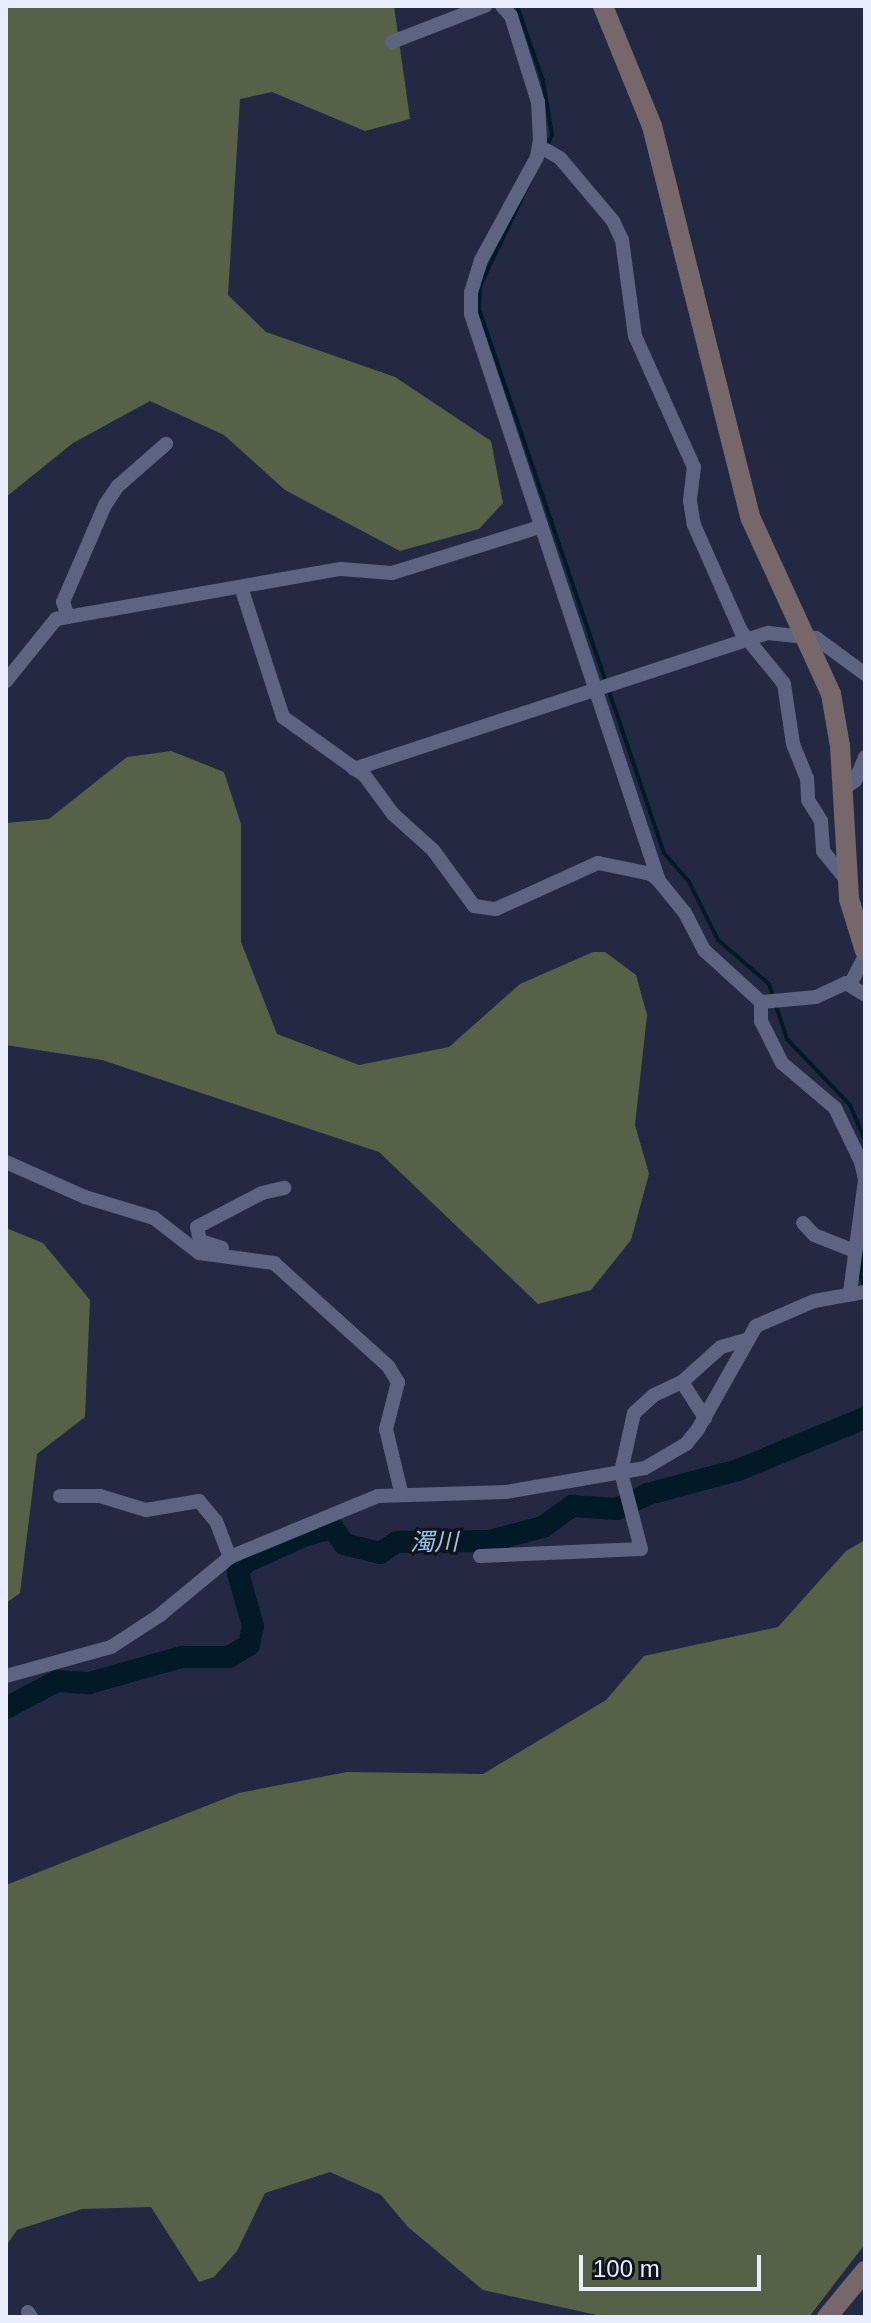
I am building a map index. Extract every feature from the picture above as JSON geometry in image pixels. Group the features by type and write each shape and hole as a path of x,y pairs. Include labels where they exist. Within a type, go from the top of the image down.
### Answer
{"street":[{"path":"392,42 485,6"},
{"path":"502,6 511,16 538,102 545,149 613,221 622,240 635,336 694,467 690,501 694,525 748,641 784,684 793,744 807,778 808,800 821,821 823,851 847,881"},
{"path":"603,6 652,126 751,519 831,694 843,789 847,881 865,953 850,985"},
{"path":"545,149 481,260 470,305 540,527 606,688 659,881"},
{"path":"68,617 63,602 105,505 118,486 166,444"},
{"path":"6,681 56,619 355,567 392,573 540,527"},
{"path":"241,587 283,717 354,769 482,909 508,904 598,863 651,874 685,913 704,950 771,1000 816,997 839,984 850,985 865,995"},
{"path":"354,769 768,633 828,643 865,674"},
{"path":"843,789 855,781 865,757"},
{"path":"7,1676 111,1647 160,1615 230,1557 378,1496 401,1492 506,1492 621,1472 668,1457 686,1444 705,1418 745,1340 756,1326 859,1293 852,1250 865,1180 861,1162 835,1108 782,1063 761,1021 771,1000"},
{"path":"6,1162 85,1197 154,1218 199,1253 244,1256"},
{"path":"284,1188 262,1193 197,1227 200,1241 274,1263 388,1366 399,1392 386,1429 401,1492"},
{"path":"803,1223 814,1235 852,1250"},
{"path":"480,1556 641,1549 621,1472 634,1413 654,1395 682,1382 721,1347 745,1340"},
{"path":"682,1382 705,1418"},
{"path":"60,1496 100,1496 146,1510 199,1501 216,1521 230,1557"},
{"path":"827,2317 865,2271"}],"green space":[{"path":"6,6 394,6 410,119 365,131 272,92 240,99 228,295 266,332 395,377 491,441 503,503 479,529 400,551 285,490 224,435 150,401 73,443 6,497"},
{"path":"171,751 224,772 241,824 241,942 277,1034 359,1065 449,1047 520,984 593,952 605,952 636,975 647,1015 635,1125 649,1174 631,1240 591,1290 538,1304 379,1152 102,1060 6,1045 6,823 49,819 127,757"},
{"path":"6,1228 43,1243 90,1300 85,1417 37,1454 20,1593 6,1603"},
{"path":"865,1540 865,2244 809,2317 606,2317 483,2290 408,2227 381,2195 330,2172 265,2193 237,2251 214,2277 199,2282 151,2207 82,2209 17,2230 6,2246 6,1885 239,1793 347,1772 483,1774 606,1700 644,1656 778,1627 846,1551"}],"waterway":[{"path":"517,6 543,81 552,135 480,286 479,309 664,853 689,882 718,940 769,984 787,1039 850,1105 865,1141"},
{"path":"865,1248 860,1275 865,1288"},
{"name":"濁川","path":"6,1708 57,1681 89,1683 182,1657 229,1657 249,1645 253,1626 238,1573 244,1563 306,1535 333,1528 344,1544 380,1553 397,1542 490,1541 543,1527 572,1506 617,1509 648,1494 738,1470 865,1418"}]}
